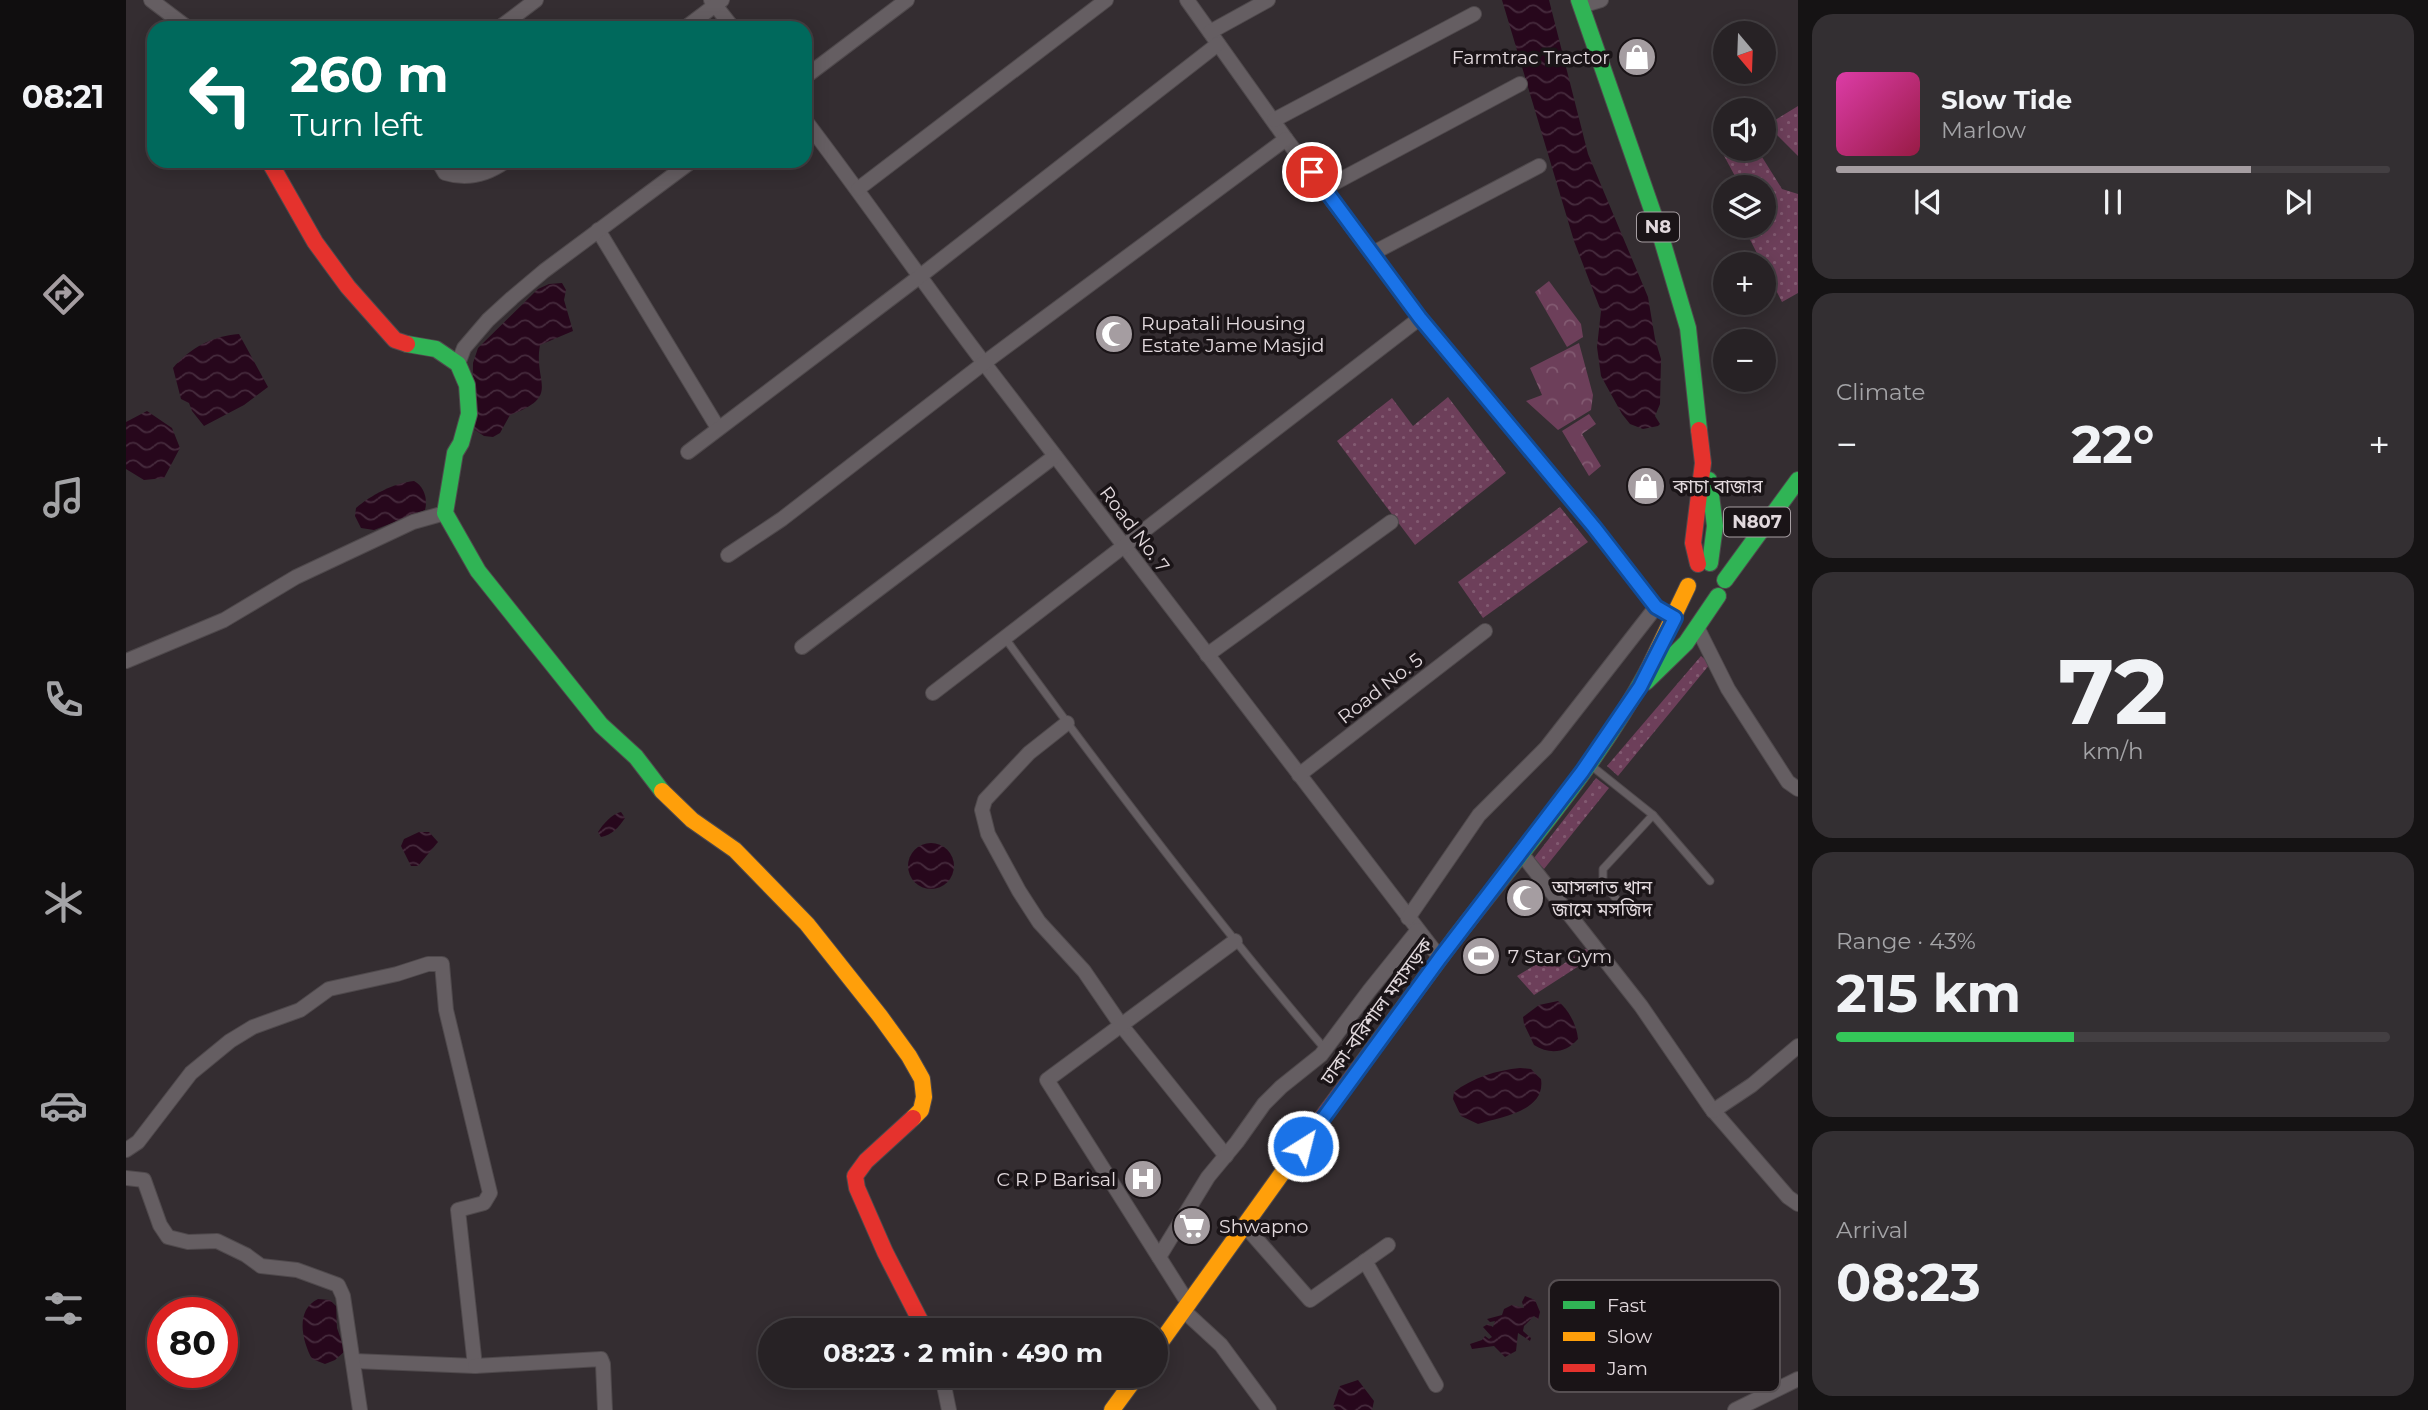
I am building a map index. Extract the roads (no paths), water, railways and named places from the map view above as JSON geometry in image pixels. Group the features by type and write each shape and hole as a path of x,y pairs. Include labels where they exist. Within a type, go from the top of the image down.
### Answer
{"main road":[{"name":"N8","path":"1580,3 1659,230 1688,328 1703,463 1711,487 1715,526 1708,564 1689,573 1688,586"},
{"path":"273,168 315,242 348,287 395,340 418,348 436,349 458,364 467,385 469,414 461,443 455,453 445,513 478,571 601,725 636,757 661,790 692,820 735,850 807,924 880,1016 922,1079 924,1097 921,1111 866,1161 855,1176 857,1188 885,1252 919,1318"},
{"name":"N807","path":"1708,564 1798,480"},
{"name":"N807","path":"1725,580 1798,480"},
{"path":"1708,564 1720,569 1725,580"},
{"name":"N8","path":"1640,687 1667,665 1698,629 1722,592 1725,580"},
{"path":"1688,586 1700,599 1718,596"},
{"name":"ঢাকা-বরিশাল মহাসড়ক","path":"1168,1332 1440,958 1588,763 1640,687 1688,586"},
{"path":"1112,1410 1128,1388"}],"street":[{"path":"151,0 179,21"},
{"path":"508,21 536,0"},
{"path":"812,72 907,0"},
{"path":"858,189 1106,0"},
{"path":"1187,0 1286,139 1420,318 1594,527 1656,607 1675,618"},
{"path":"688,452 919,277 1214,38 1268,0"},
{"path":"1580,3 1601,0"},
{"path":"693,21 716,2 728,21"},
{"path":"1274,120 1474,14"},
{"path":"1325,188 1520,84"},
{"name":"Road No. 7","path":"812,129 984,363 1440,958"},
{"path":"729,555 782,519 984,363 1286,139"},
{"path":"1373,253 1539,166"},
{"path":"442,168 445,173 459,178 492,172 497,168"},
{"path":"458,364 464,348 488,320 544,271 682,168"},
{"path":"598,230 719,428"},
{"path":"933,693 1420,318"},
{"path":"802,648 1055,456"},
{"path":"126,661 224,620 296,577 413,523 445,513"},
{"path":"1207,655 1391,522"},
{"path":"1408,918 1479,815 1546,748 1656,607"},
{"path":"1698,629 1728,688 1788,782 1798,789"},
{"name":"Road No. 5","path":"1298,775 1485,631"},
{"path":"1067,723 1029,753 985,800 982,810 988,834 1019,891 1040,922 1084,971 1121,1025 1226,1156"},
{"path":"1521,853 1641,1006 1713,1111 1788,1197 1798,1204"},
{"path":"1159,1257 1208,1177 1264,1104 1325,1050 1418,930"},
{"path":"1235,941 1047,1080 1159,1257 1186,1307 1222,1345 1269,1410"},
{"path":"126,1150 138,1142 191,1073 230,1041 253,1027 300,1010 329,989 397,974 428,964 442,964 446,1010 490,1193 484,1203 458,1210 475,1366"},
{"path":"1713,1111 1752,1085 1798,1046"},
{"path":"126,1178 144,1180 160,1225 168,1237 188,1242 217,1241 246,1255 261,1266 297,1270 338,1284 344,1296 360,1410"},
{"path":"1245,1226 1310,1300 1388,1245"},
{"path":"1365,1261 1436,1385"},
{"path":"354,1361 475,1366 601,1359 604,1364 606,1410"},
{"path":"1780,1389 1798,1380"},
{"path":"944,1388 949,1410"},
{"path":"1735,1410 1773,1392"}],"lane":[{"path":"1005,638 1235,941 1325,1050"},
{"path":"1588,763 1653,815 1710,881"},
{"path":"1627,912 1603,883 1603,869 1653,815"}],"water":[{"path":"1502,0 1549,0 1588,154 1648,297 1661,359 1660,404 1655,416 1660,424 1658,426 1643,429 1630,424 1601,376 1597,347 1601,311 1574,241"},
{"path":"562,283 566,290 564,300 573,331 540,345 542,387 536,401 510,415 500,433 493,437 484,436 475,430 472,423 473,363 478,348 538,289 549,284"},
{"path":"239,334 268,387 244,405 204,426 189,403 181,399 173,368 202,344"},
{"path":"147,411 172,428 180,448 164,478 144,480 126,469 126,422"},
{"path":"414,481 424,493 425,510 374,530 361,528 355,516 356,508 383,490"},
{"path":"621,812 625,818 612,832 601,837 598,832 602,826"},
{"path":"419,832 429,832 438,842 418,866 411,866 401,846 404,839"},
{"path":"931,843 947,850 954,866 947,882 931,889 915,882 908,866 915,850"},
{"path":"1558,1001 1571,1018 1578,1039 1563,1050 1546,1050 1534,1045 1523,1017 1539,1005"},
{"path":"1520,1068 1531,1069 1541,1079 1541,1090 1530,1105 1510,1115 1478,1124 1461,1116 1453,1099 1454,1092 1485,1076"},
{"path":"1525,1296 1535,1300 1540,1312 1538,1320 1534,1316 1524,1326 1523,1331 1531,1338 1530,1341 1518,1333 1516,1351 1505,1357 1494,1346 1472,1349 1470,1344 1482,1340 1485,1336 1489,1339 1492,1337 1483,1327 1488,1324 1493,1327 1495,1321 1490,1322 1487,1319 1502,1315 1504,1309 1512,1305 1524,1308 1522,1302"},
{"path":"318,1299 330,1300 336,1306 337,1328 345,1351 325,1364 312,1359 303,1335 306,1310"},
{"path":"1358,1380 1374,1401 1372,1410 1336,1410 1333,1406 1340,1386"}],"place":[{"name":"Farmtrac Tractor","path":"1637,57"},
{"name":"Rupatali Housing Estate Jame Masjid","path":"1114,334"},
{"name":"কাচা বাজার","path":"1646,486"},
{"name":"আসলাত খান জামে মসজিদ","path":"1525,898"},
{"name":"7 Star Gym","path":"1481,956"},
{"name":"C R P Barisal","path":"1143,1179"},
{"name":"Shwapno","path":"1192,1226"}]}
